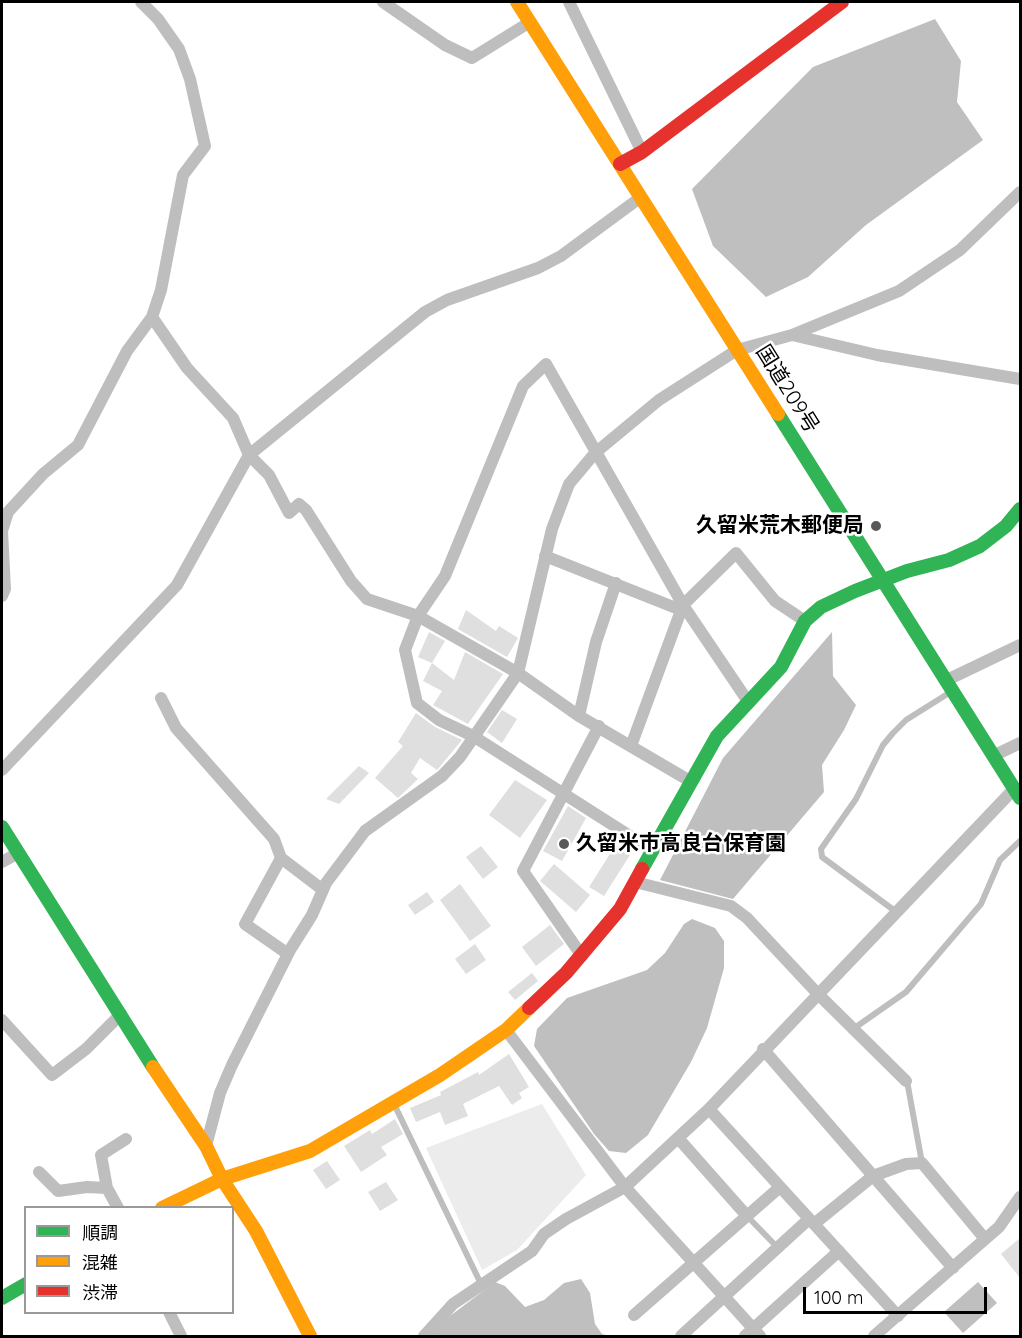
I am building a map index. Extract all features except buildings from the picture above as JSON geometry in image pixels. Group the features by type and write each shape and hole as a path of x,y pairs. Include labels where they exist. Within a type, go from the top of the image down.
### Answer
{"main road":[{"name":"国道209号","path":"517,2 1017,794"},
{"path":"620,164 642,152 842,2"},
{"path":"166,1206 222,1179 310,1151 394,1103 506,1030 582,956 620,909 717,736 781,667 805,621 822,607 883,580 949,560 980,546 1006,526 1020,508"},
{"path":"2,827 122,1014 170,1096 206,1146 222,1179 255,1231 310,1336"},
{"path":"2,1298 24,1285"}],"street":[{"path":"2,596 5,589 2,531 8,512 43,474 78,445 127,351 152,316 160,290 183,176 205,146 190,79 179,49 158,19 141,2"},
{"path":"383,2 445,45 472,58 530,22"},
{"path":"569,2 642,152"},
{"path":"206,1146 220,1093 232,1065 288,954 312,915 326,883 365,831 442,776 460,757 518,673 545,556 569,484 595,453 659,400 737,350 792,335 899,291 960,250 1020,192"},
{"path":"2,770 177,585 249,455 425,312 447,300 521,275 561,256 641,197"},
{"path":"152,316 187,368 233,418 249,455 269,475 289,513 299,504 306,510 351,581 367,599 418,616 518,673 579,716 690,781"},
{"path":"792,335 877,355 1020,380"},
{"path":"652,850 473,736 439,720 417,703 405,650 418,616 445,576 523,386 546,364 682,608 749,703"},
{"path":"632,746 682,608 736,553 775,601 805,621"},
{"path":"545,556 682,608"},
{"path":"579,716 596,642 616,583"},
{"path":"950,686 1020,645"},
{"path":"160,698 176,728 274,839 281,858 323,890"},
{"path":"582,956 523,871 599,726"},
{"path":"993,756 1020,743"},
{"path":"424,1336 453,1304 532,1251 544,1234 566,1219 625,1188 709,1109 894,911 1017,794"},
{"path":"2,862 18,853"},
{"path":"281,858 245,924 288,954"},
{"path":"635,882 731,906 747,918 818,994 906,1081"},
{"path":"2,1020 52,1075 86,1049 122,1014"},
{"path":"506,1030 625,1188 724,1298 752,1334 839,1251"},
{"path":"763,1049 953,1268"},
{"path":"709,1109 898,1316"},
{"path":"678,1138 747,1216"},
{"path":"117,1206 107,1188 101,1155 126,1139"},
{"path":"681,1336 778,1248 812,1221 873,1176 906,1164 922,1163 986,1239"},
{"path":"39,1172 58,1191 87,1187 107,1188"},
{"path":"634,1315 780,1187"},
{"path":"874,1336 999,1227 1020,1197"},
{"path":"170,1314 181,1336"}],"lane":[{"path":"894,911 822,857 820,849 856,799 883,745 906,720 950,686"},
{"path":"853,1029 906,992 981,904 1000,860 1020,841"},
{"path":"906,1081 922,1163"},
{"path":"394,1103 481,1284"},
{"path":"747,1216 778,1248"}],"shaded area":[{"path":"935,19 961,61 957,102 983,140 866,225 808,277 766,297 713,246 692,189 813,67"},
{"path":"832,632 833,676 856,705 844,730 822,765 824,792 733,899 660,880 723,758"},
{"path":"692,919 715,928 724,941 724,968 707,1028 691,1062 648,1135 626,1153 609,1151 594,1134 534,1046 537,1029 567,998 647,970 665,953 684,924"},
{"path":"542,1104 586,1175 517,1250 482,1270 426,1148"},
{"path":"581,1279 590,1293 595,1324 602,1334 610,1336 432,1336 442,1322 495,1282 505,1286 525,1307 544,1300 564,1283"},
{"path":"978,1282 997,1303 963,1333 944,1312"}],"traffic: fast":[{"path":"778,414 1020,798"},
{"path":"642,869 717,736 781,667 805,621 821,607 855,591 907,571 949,560 980,546 1006,526 1020,509"},
{"path":"2,827 153,1067"},
{"path":"2,1298 24,1285"}],"traffic: slow":[{"path":"517,2 778,414"},
{"path":"166,1206 222,1179 310,1151 440,1075 506,1030 529,1008"},
{"path":"153,1067 206,1146 222,1179 256,1231 310,1336"}],"traffic: jam":[{"path":"620,164 642,152 842,2"},
{"path":"529,1008 566,973 620,909 642,869"}],"place":[{"name":"久留米荒木郵便局","path":"876,526"},
{"name":"久留米市高良台保育園","path":"564,844"}]}
